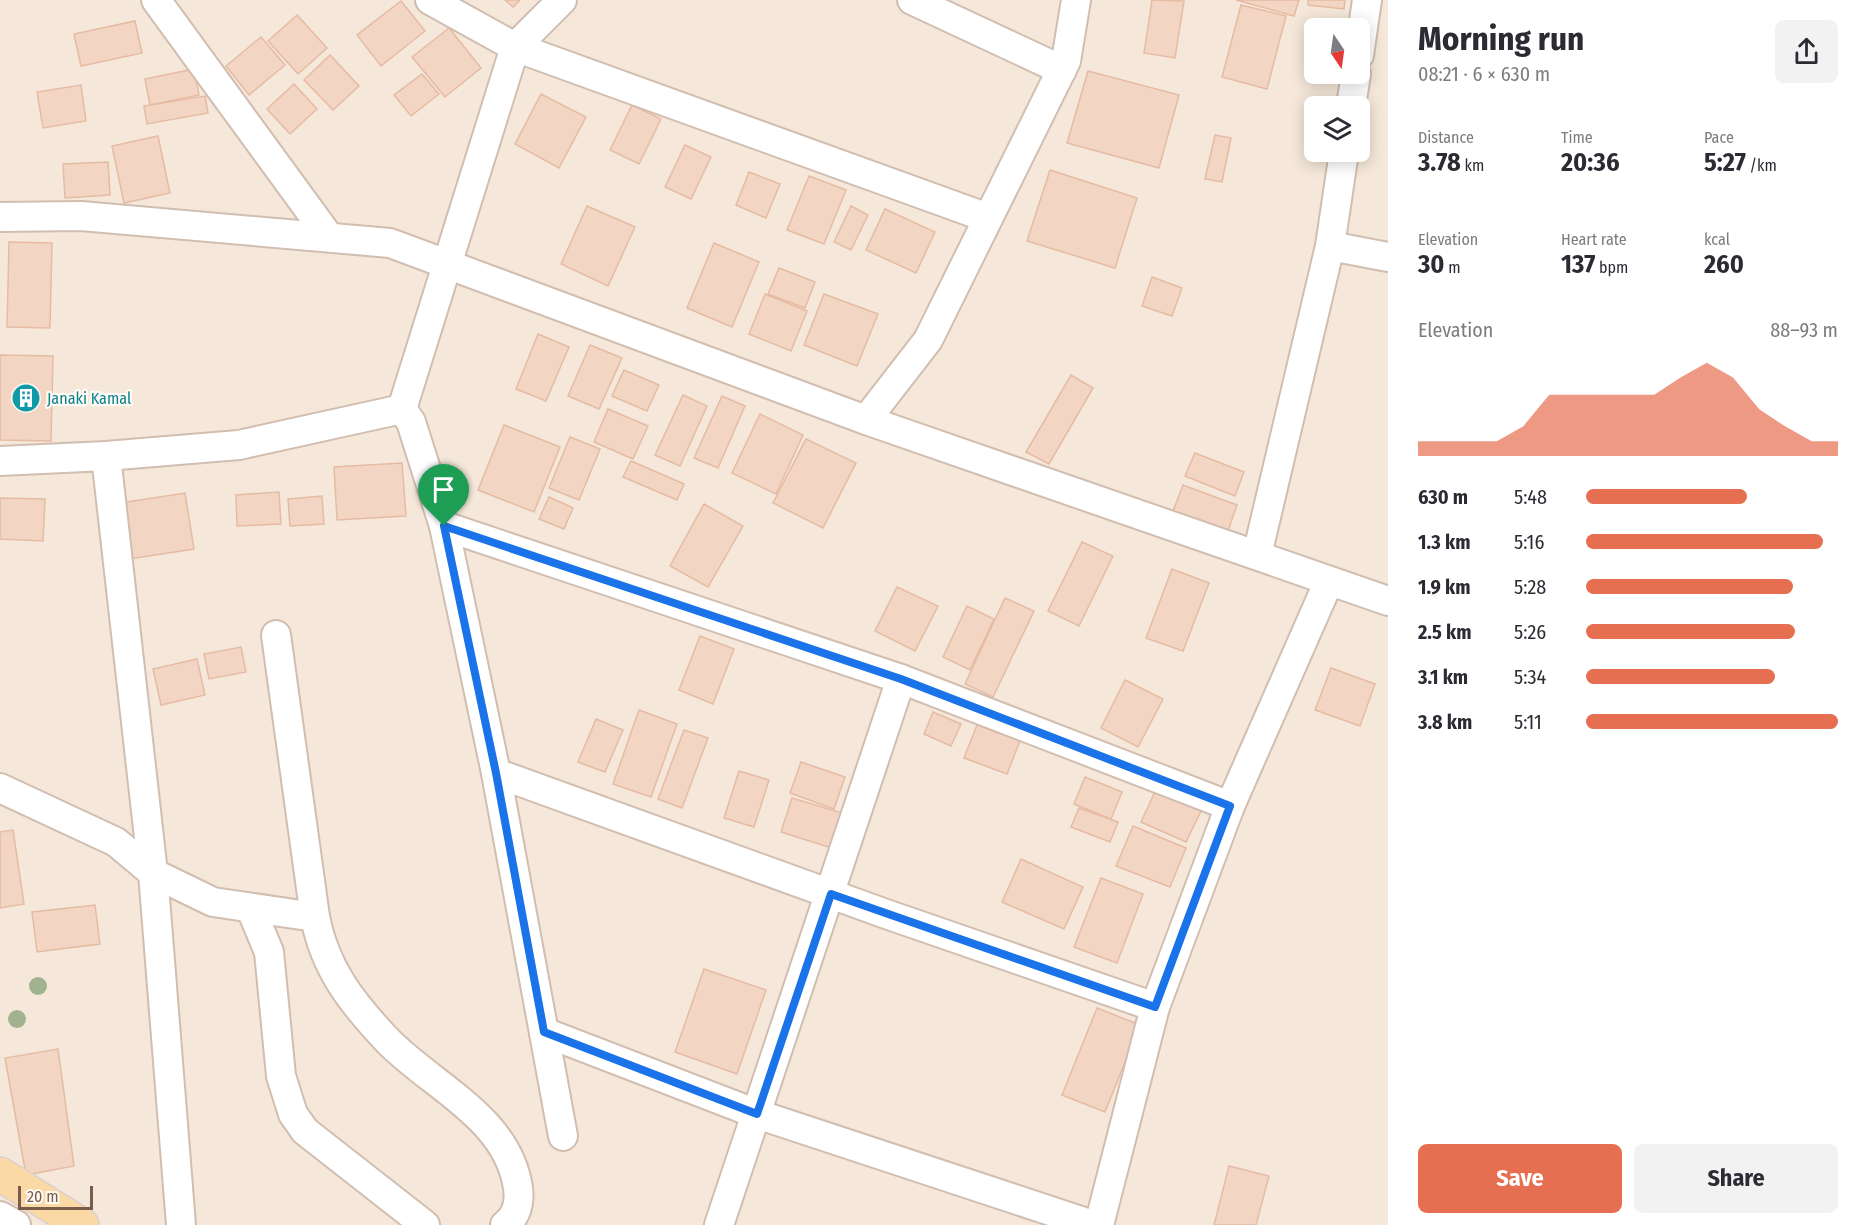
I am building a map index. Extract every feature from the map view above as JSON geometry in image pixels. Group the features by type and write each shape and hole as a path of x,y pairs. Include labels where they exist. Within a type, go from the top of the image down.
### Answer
{"main road":[{"path":"0,1174 82,1225"}],"street":[{"path":"156,0 329,237"},
{"path":"430,0 516,47 988,218"},
{"path":"402,409 516,47 562,0"},
{"path":"912,0 1062,70"},
{"path":"866,420 928,340 1066,61 1076,0"},
{"path":"1364,18 1367,0"},
{"path":"1257,555 1330,246 1343,162"},
{"path":"0,217 81,216 390,243 866,420 1388,601"},
{"path":"1330,246 1388,257"},
{"path":"0,460 106,456 238,445 402,409"},
{"path":"402,409 411,422 444,526 496,773 563,1136"},
{"path":"106,456 153,873 181,1225"},
{"path":"444,526 901,679 1230,806"},
{"path":"1099,1225 1155,1007 1230,806 1329,581"},
{"path":"276,635 320,944 332,970 350,996 389,1042 480,1118 504,1146 515,1168 519,1200 512,1220 505,1225"},
{"path":"719,1225 901,679"},
{"path":"496,773 831,894 1155,1007"},
{"path":"0,788 116,842 153,873 213,902 315,917"},
{"path":"251,909 269,952 280,1076 293,1114 305,1131 425,1225"},
{"path":"544,1032 757,1114 1093,1225"},
{"path":"0,1216 16,1225"}],"shaded area":[{"path":"0,0 1388,0 1388,1225 0,1225"}],"building":[{"path":"505,0 520,0 513,7"},
{"path":"1152,0 1184,1 1175,58 1144,53"},
{"path":"1236,0 1299,0 1294,16"},
{"path":"1308,0 1345,0 1344,9 1308,5"},
{"path":"401,1 425,31 381,66 357,35"},
{"path":"1241,5 1286,16 1267,89 1222,77"},
{"path":"297,15 327,48 298,74 268,41"},
{"path":"135,21 142,53 81,66 74,34"},
{"path":"449,28 481,68 445,97 412,57"},
{"path":"261,37 285,65 249,95 226,66"},
{"path":"330,55 359,86 333,110 304,80"},
{"path":"194,69 199,95 150,105 145,79"},
{"path":"1088,71 1179,95 1159,168 1067,143"},
{"path":"422,74 439,94 411,116 394,95"},
{"path":"294,84 317,109 290,134 267,109"},
{"path":"81,85 86,121 43,128 37,92"},
{"path":"541,94 586,117 559,168 515,144"},
{"path":"205,96 208,113 147,124 144,106"},
{"path":"632,105 661,119 639,164 610,150"},
{"path":"1215,135 1231,138 1222,182 1205,179"},
{"path":"158,136 170,193 124,203 112,146"},
{"path":"685,145 711,157 691,199 665,187"},
{"path":"108,162 110,195 65,198 63,164"},
{"path":"1050,170 1137,198 1115,268 1027,241"},
{"path":"749,172 780,184 766,218 736,205"},
{"path":"809,176 846,190 824,244 787,230"},
{"path":"587,206 635,227 608,286 561,264"},
{"path":"851,206 868,215 851,250 834,242"},
{"path":"885,209 935,232 916,273 866,250"},
{"path":"9,242 52,243 50,328 7,327"},
{"path":"714,243 759,262 732,327 687,308"},
{"path":"779,268 815,282 805,308 768,294"},
{"path":"1152,277 1182,288 1172,316 1142,306"},
{"path":"765,294 807,311 791,351 749,334"},
{"path":"824,294 878,314 857,366 804,345"},
{"path":"538,334 569,347 546,401 516,389"},
{"path":"590,345 622,358 599,409 568,396"},
{"name":"Janaki Kamal","path":"0,355 53,356 51,441 0,440"},
{"path":"624,370 659,385 647,411 612,396"},
{"path":"1071,375 1093,388 1049,464 1026,452"},
{"path":"683,395 707,406 680,466 655,455"},
{"path":"722,396 745,406 718,468 694,458"},
{"path":"608,409 648,426 633,459 594,442"},
{"path":"760,414 803,435 776,494 732,473"},
{"path":"504,425 560,447 534,512 478,490"},
{"path":"570,437 600,449 579,500 549,488"},
{"path":"806,439 856,463 823,528 773,503"},
{"path":"1195,453 1244,472 1235,496 1185,476"},
{"path":"631,461 684,484 677,500 623,477"},
{"path":"402,463 406,516 337,520 334,467"},
{"path":"1183,485 1237,505 1227,534 1172,514"},
{"path":"279,492 281,524 237,526 236,495"},
{"path":"185,493 194,549 123,560 114,504"},
{"path":"322,496 324,524 290,526 288,499"},
{"path":"549,497 573,508 564,529 539,519"},
{"path":"0,498 45,499 43,541 0,539"},
{"path":"704,504 743,526 708,587 670,566"},
{"path":"1082,542 1113,556 1079,626 1048,611"},
{"path":"1172,569 1209,583 1183,651 1146,638"},
{"path":"897,587 938,606 915,651 875,631"},
{"path":"1005,598 1034,611 993,697 965,684"},
{"path":"967,606 994,619 970,670 943,657"},
{"path":"700,636 734,649 713,704 679,690"},
{"path":"241,647 246,672 209,679 204,654"},
{"path":"197,659 205,695 161,705 153,669"},
{"path":"1331,668 1375,684 1360,726 1315,710"},
{"path":"1125,680 1163,699 1138,747 1101,728"},
{"path":"639,710 677,724 651,797 613,784"},
{"path":"933,712 961,724 951,746 924,734"},
{"path":"596,719 623,730 605,772 578,762"},
{"path":"977,725 1020,741 1007,774 964,758"},
{"path":"684,730 708,738 682,808 658,799"},
{"path":"801,762 845,777 834,809 790,793"},
{"path":"739,771 769,780 754,827 724,818"},
{"path":"1085,777 1122,792 1111,819 1074,804"},
{"path":"1158,785 1204,805 1186,842 1141,822"},
{"path":"792,798 849,815 838,850 781,832"},
{"path":"1079,808 1118,822 1110,842 1071,827"},
{"path":"1133,826 1186,848 1170,887 1116,866"},
{"path":"13,830 24,904 0,908 0,832"},
{"path":"1021,859 1083,887 1064,929 1002,902"},
{"path":"1101,878 1143,894 1117,963 1074,947"},
{"path":"95,905 100,944 37,952 32,912"},
{"path":"704,969 766,990 737,1074 675,1052"},
{"path":"1097,1008 1140,1025 1105,1112 1062,1095"},
{"path":"58,1049 74,1166 26,1175 5,1058"},
{"path":"1229,1166 1269,1176 1256,1225 1214,1225"}],"place":[{"name":"Janaki Kamal","path":"26,398"}],"route":[{"path":"444,526 901,679 1230,806 1155,1007 831,894 757,1114 544,1032 496,773 444,526"}]}
